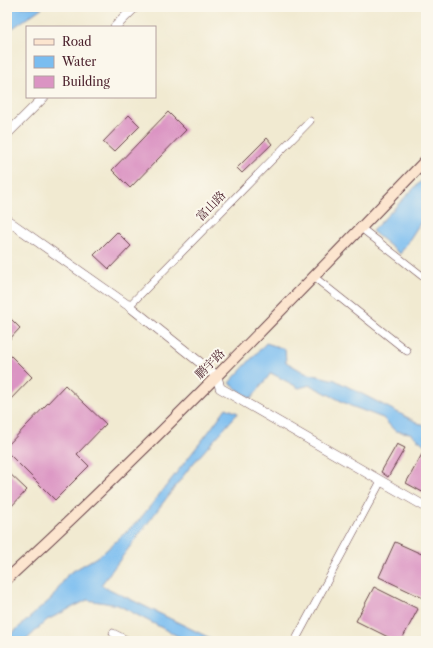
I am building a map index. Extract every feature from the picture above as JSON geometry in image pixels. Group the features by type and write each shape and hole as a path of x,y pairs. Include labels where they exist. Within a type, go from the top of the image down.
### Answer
{"main road":[{"name":"鹏宇路","path":"7,579 68,523 217,376 426,160"}],"street":[{"path":"116,26 135,7"},
{"path":"7,134 43,98"},
{"name":"富山路","path":"128,306 310,121"},
{"path":"7,220 128,306 217,376 220,388 426,507"},
{"path":"361,228 426,279"},
{"path":"314,277 407,350"},
{"path":"295,641 381,481"},
{"path":"113,633 129,641"}],"water":[{"path":"7,7 43,7 7,32"},
{"path":"426,176 426,214 400,254 372,231"},
{"path":"266,343 285,349 286,362 305,373 335,380 426,427 426,446 410,433 395,431 383,418 351,406 310,385 299,388 271,373 251,399 229,383"},
{"path":"226,408 238,413 190,467 101,585 216,641 187,641 118,605 87,600 47,620 25,641 7,641 9,636 52,598 68,574 102,554 140,519"}],"building":[{"path":"168,112 186,130 130,188 112,170"},
{"path":"129,115 140,126 114,152 103,142"},
{"path":"267,138 272,144 242,173 237,168"},
{"path":"117,232 131,246 109,269 94,255"},
{"path":"7,315 20,328 7,342"},
{"path":"7,352 32,377 7,403"},
{"path":"65,385 106,424 77,454 89,466 55,500 7,452 7,446"},
{"path":"397,444 405,448 388,477 381,472"},
{"path":"426,447 426,494 406,483"},
{"path":"7,471 27,490 7,511"},
{"path":"395,542 426,556 426,592 423,598 379,577"},
{"path":"374,587 418,609 401,641 396,641 356,621"}]}
